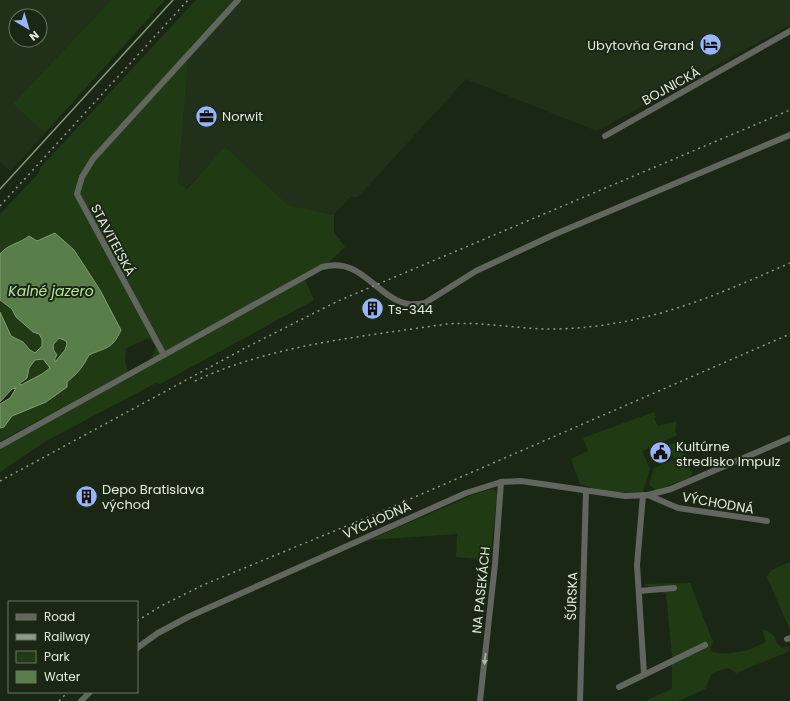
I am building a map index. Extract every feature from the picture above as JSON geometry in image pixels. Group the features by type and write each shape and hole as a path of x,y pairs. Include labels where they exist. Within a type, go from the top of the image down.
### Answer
{"street":[{"name":"STAVITEĽSKÁ","path":"164,355 77,194 82,176 93,159 238,0"},
{"name":"BOJNICKÁ","path":"605,136 790,31"},
{"path":"0,446 322,267 332,264 351,268 363,274 397,302 415,305 425,303 476,271 553,235 790,135"},
{"path":"644,674 637,565 646,495 671,489 790,438"},
{"name":"VÝCHODNÁ","path":"138,647 158,633 188,617 466,493 501,482 534,483 626,496 646,495 678,508 767,521"},
{"name":"NA PASEKÁCH","path":"480,701 495,564 501,482"},
{"name":"ŠÚRSKA","path":"580,701 586,491"},
{"path":"639,591 674,588"},
{"path":"619,687 705,645"},
{"path":"81,701 89,693"}],"shaded area":[{"path":"0,0 111,0 13,104 45,133 10,171 0,162"},
{"path":"233,0 790,0 790,25 597,131 466,79 357,198 351,196 334,215 288,205 225,148 186,189 178,183 189,48"}],"green space":[{"path":"111,0 165,0 45,133 13,104"},
{"path":"196,0 233,0 189,48 178,183 187,189 225,147 288,205 334,215 334,232 345,247 329,262 303,275 314,300 160,384 156,383 46,441 0,472 0,448 150,360 156,348 149,338 126,348 125,362 128,372 0,441 0,428 4,427 12,416 46,402 67,387 67,382 80,370 89,355 107,348 100,290 74,250 55,233 37,241 29,236 6,248 0,254 0,214 38,174 40,168"},
{"path":"0,300 12,309 16,317 33,332 39,334 42,339 42,346 35,353 23,342 11,336 0,312"},
{"path":"59,338 66,341 67,344 65,350 55,362 53,345"},
{"path":"43,359 50,368 42,374 20,385 19,384 27,378 29,368 35,360"},
{"path":"654,412 656,417 654,419 658,426 677,421 675,430 677,435 642,451 650,469 643,492 606,492 580,484 571,459 588,451 583,438"},
{"path":"680,441 692,473 689,478 656,490 649,485 654,468 673,460 677,465 668,445"},
{"path":"491,489 495,490 497,495 490,560 456,557 457,534 369,540 473,495"},
{"path":"790,562 790,630 767,577 771,570"},
{"path":"690,583 713,642 710,647 712,652 740,652 760,645 766,642 762,629 768,631 775,637 776,642 782,648 788,646 790,651 736,673 728,668 712,673 705,689 679,701 644,701 672,689 672,655 666,594 643,584"}],"water":[{"name":"Kalné jazero","path":"55,233 74,250 100,290 121,330 111,345 89,355 80,370 67,382 67,387 46,402 12,416 4,427 0,428 0,404 10,398 16,388 12,389 0,402 0,312 11,336 23,342 30,350 35,353 42,346 42,339 39,334 33,332 16,317 12,309 0,300 0,254 6,248 29,236 37,241","holes":["59,338 66,341 67,344 65,350 55,362 57,355 54,351 53,345","43,359 50,368 21,385 19,384 27,378 29,368 35,360"]}],"waterway":[{"path":"0,189 173,0"}],"railway":[{"path":"0,206 188,0"},
{"path":"0,481 247,347 338,301 790,110"},
{"path":"195,381 225,368 287,350 350,338 446,324 460,323 558,329 590,327 621,322 677,308 733,288 790,263"},
{"path":"138,620 161,606 203,585 378,513 790,334"},
{"path":"59,701 67,693"}],"place":[{"name":"Ubytovňa Grand","path":"710,45"},
{"name":"Norwit","path":"207,116"},
{"name":"Ts-344","path":"372,309"},
{"name":"Kultúrne stredisko Impulz","path":"661,453"},
{"name":"Depo Bratislava východ","path":"86,496"}]}
